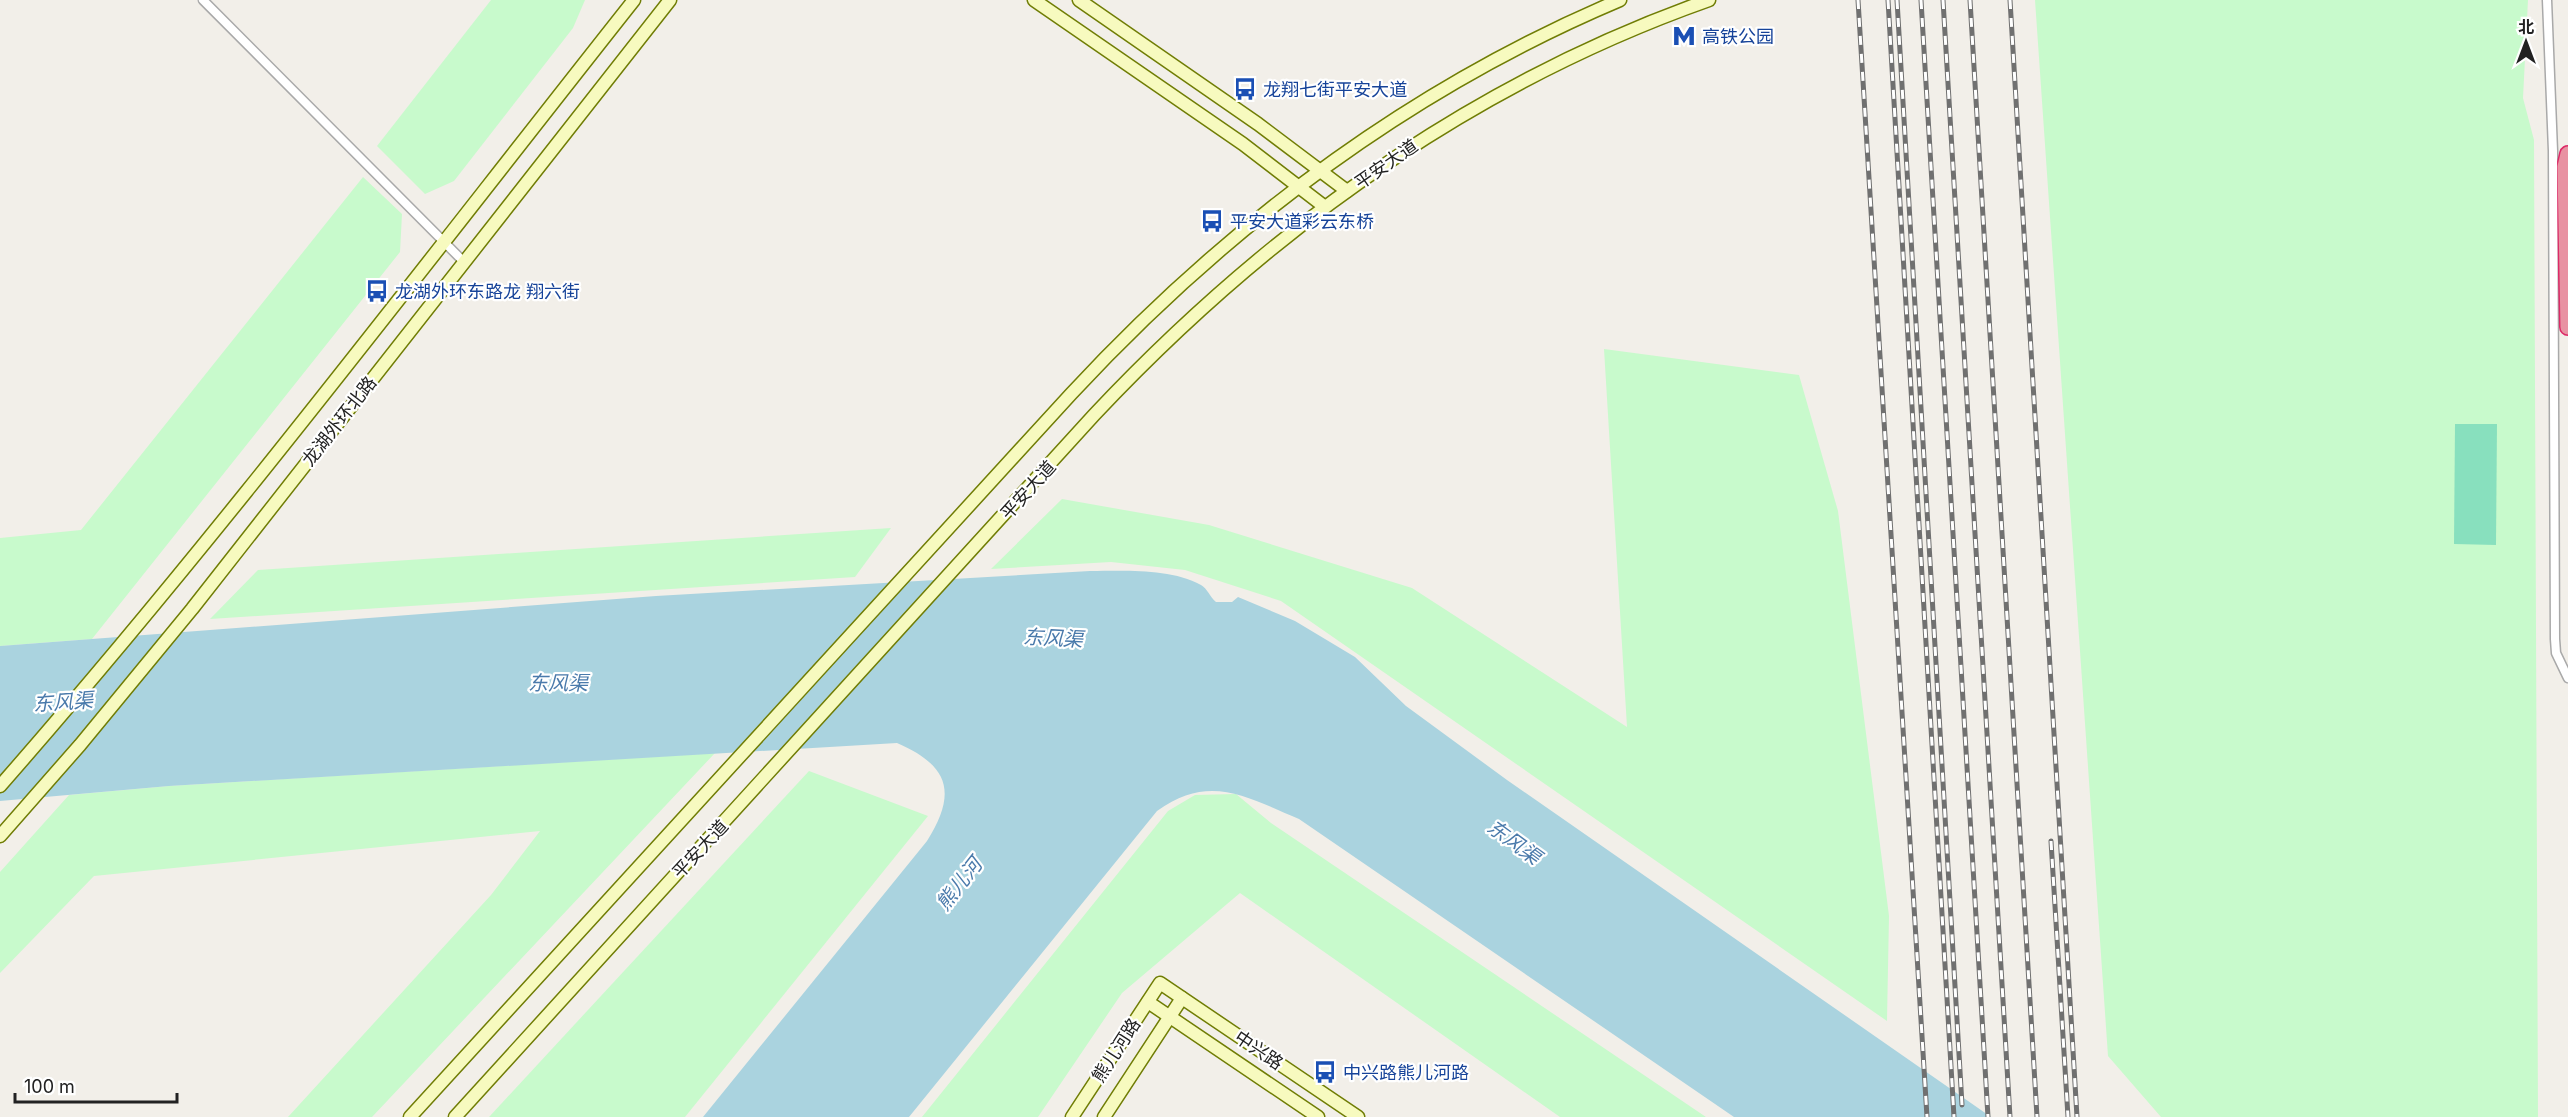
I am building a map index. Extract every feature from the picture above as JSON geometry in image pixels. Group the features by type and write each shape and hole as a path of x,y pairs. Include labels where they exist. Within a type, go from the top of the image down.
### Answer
{"highway":[{"path":"2568,154 2565,167 2568,327"}],"main road":[{"name":"龙湖外环北路","path":"0,786 147,614 634,0"},
{"name":"龙湖外环北路","path":"0,836 80,746 192,609 670,0"},
{"path":"1034,0 1177,97 1325,207"},
{"path":"1079,0 1258,124 1347,191"},
{"name":"平安大道","path":"410,1117 1071,394 1154,308 1204,262 1299,186 1437,92 1570,21 1620,0"},
{"name":"平安大道","path":"455,1117 993,530 1095,415 1176,331 1225,286 1325,207 1424,138 1515,85 1584,50 1709,0"},
{"name":"中兴路","path":"1160,983 1359,1117"},
{"name":"熊儿河路","path":"1072,1117 1160,983"},
{"name":"熊儿河路","path":"1104,1117 1182,998"},
{"name":"中兴路","path":"1148,1002 1318,1117"}],"street":[{"path":"203,0 464,262"},
{"path":"2547,0 2553,151 2555,639 2556,653 2568,678"}],"green space":[{"path":"491,0 585,0 573,28 454,181 425,194 377,146"},
{"path":"2035,0 2528,0 2523,98 2534,140 2538,1117 2161,1117 2108,1056"},
{"path":"363,177 402,214 400,252 92,639 0,646 0,538 81,530"},
{"path":"1604,349 1799,375 1838,511 1889,916 1887,1021 1281,601 1185,570 1111,562 991,569 1062,499 1209,525 1412,588 1627,727"},
{"path":"2455,424 2497,424 2496,545 2454,544"},
{"path":"891,528 855,577 210,619 258,570"},
{"path":"715,753 372,1117 288,1117 491,895 540,831 94,876 0,973 0,872 69,795 169,786"},
{"path":"809,771 928,816 685,1117 489,1117"},
{"path":"1236,794 1271,823 1706,1117 1560,1117 1240,893 1122,993 1038,1117 922,1117 1168,811 1195,795"}],"water":[{"path":"1090,571 1161,573 1189,580 1203,586 1216,602 1232,602 1238,597 1295,621 1355,657 1406,706 1507,780 1991,1117 1734,1117 1299,819 1245,797 1228,792 1211,791 1194,793 1157,811 909,1117 703,1117 927,841 942,809 945,795 938,771 915,752 897,743 169,786 0,801 0,646 656,596"}],"railway":[{"path":"1858,0 1927,1117"},
{"path":"1888,0 1954,1117"},
{"path":"1897,0 1962,1105"},
{"path":"1921,0 1988,1117"},
{"path":"1943,0 2010,1117"},
{"path":"1970,0 2037,1117"},
{"path":"2010,0 2077,1117"},
{"path":"2051,841 2068,1117"}],"place":[{"name":"高铁公园","path":"1684,36"},
{"name":"龙翔七街平安大道","path":"1245,89"},
{"name":"平安大道彩云东桥","path":"1212,221"},
{"name":"龙湖外环东路龙 翔六街","path":"377,291"},
{"name":"中兴路熊儿河路","path":"1325,1072"}],"water label":[{"name":"东风渠","path":"1053,638"},
{"name":"东风渠","path":"558,683"},
{"name":"东风渠","path":"63,702"},
{"name":"东风渠","path":"1514,842"},
{"name":"熊儿河","path":"959,884"}]}
